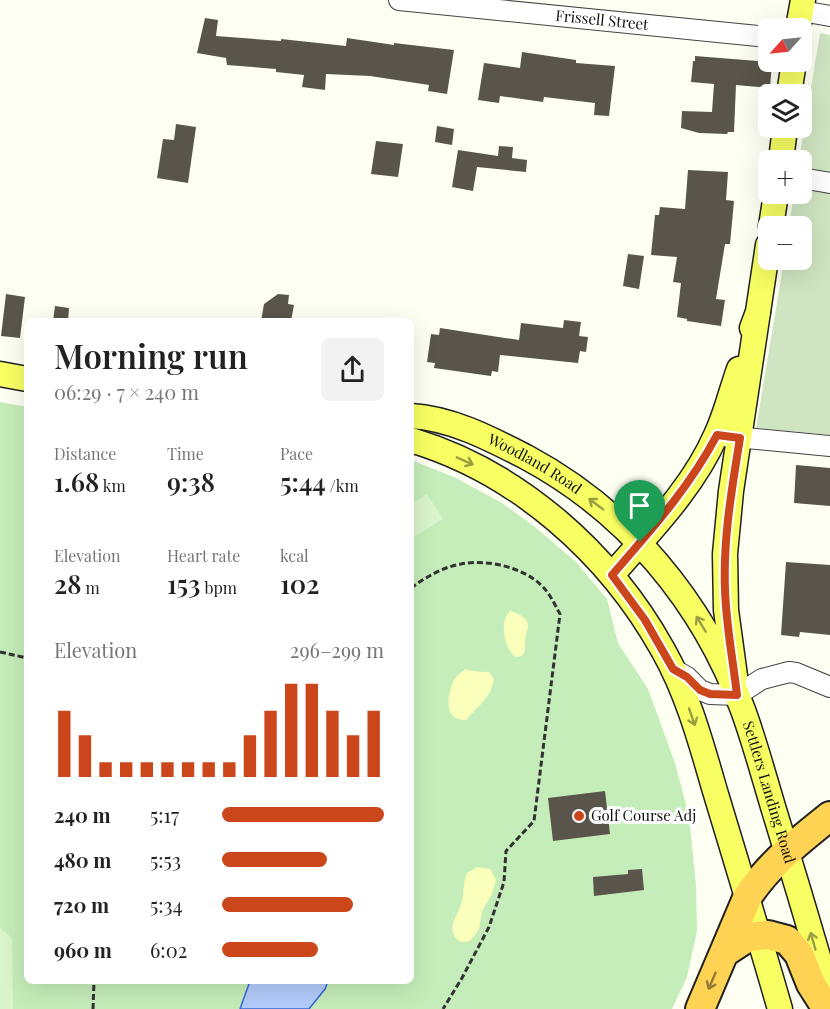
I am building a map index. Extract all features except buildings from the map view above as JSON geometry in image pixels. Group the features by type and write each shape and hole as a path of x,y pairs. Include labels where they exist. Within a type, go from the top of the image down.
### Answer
{"highway":[{"path":"700,1009 748,896 768,868 830,816"},
{"path":"725,952 740,941 759,935 778,937 793,946 826,1009"}],"main road":[{"path":"737,695 726,610 725,554 731,491 764,270"},
{"path":"758,312 717,435 682,492 612,575 645,620 673,669 693,717 780,1009"},
{"path":"0,374 24,378"},
{"name":"Woodland Road","path":"414,416 458,426 556,474 603,509 640,542"},
{"name":"Woodland Road","path":"414,441 476,465 519,493 570,532 612,575"},
{"name":"Settlers Landing Road","path":"640,542 682,595 697,618 737,695 753,738 830,997"}],"street":[{"name":"Frissell Street","path":"399,0 758,36"},
{"path":"801,13 830,16"},
{"path":"812,180 830,183"},
{"path":"717,435 830,446"},
{"path":"673,669 687,677 700,690 710,694 737,695 762,679 789,672 830,687"}],"path":[{"path":"414,586 440,570 462,564 487,564 509,568 526,574 542,586 560,614 534,821 506,851 504,882 489,927 443,1009"},
{"path":"0,652 24,657"},
{"path":"93,1009 94,984"}],"shaded area":[{"path":"820,33 830,35 830,435 756,428 782,270 812,270 812,216 791,216 792,204 812,204 812,150 801,150 803,138 812,138 812,84"},
{"path":"0,402 24,406 24,984 414,984 414,461 454,477 502,503 535,527 576,562 607,599 618,643 648,689 675,763 689,816 696,885 697,931 687,977 672,1009 0,1009"},
{"path":"427,494 443,519 414,537 414,502"},
{"path":"0,928 12,938 13,1009 0,1009"}],"sand":[{"path":"510,611 522,616 528,623 524,652 519,657 511,653 504,634 505,621"},
{"path":"466,669 489,672 494,679 487,697 466,720 453,716 449,702 455,679"},
{"path":"477,867 490,869 496,880 492,894 482,911 479,929 470,941 461,942 453,933 453,923 462,902 467,873"}],"water":[{"path":"249,984 327,984 309,1009 240,1009"}],"place":[{"name":"Golf Course Adj","path":"579,816"}],"route":[{"path":"717,435 740,438 731,491 725,554 726,610 737,695 710,694 700,690 687,677 673,669 645,620 612,575 640,542 682,492 717,435"}]}
